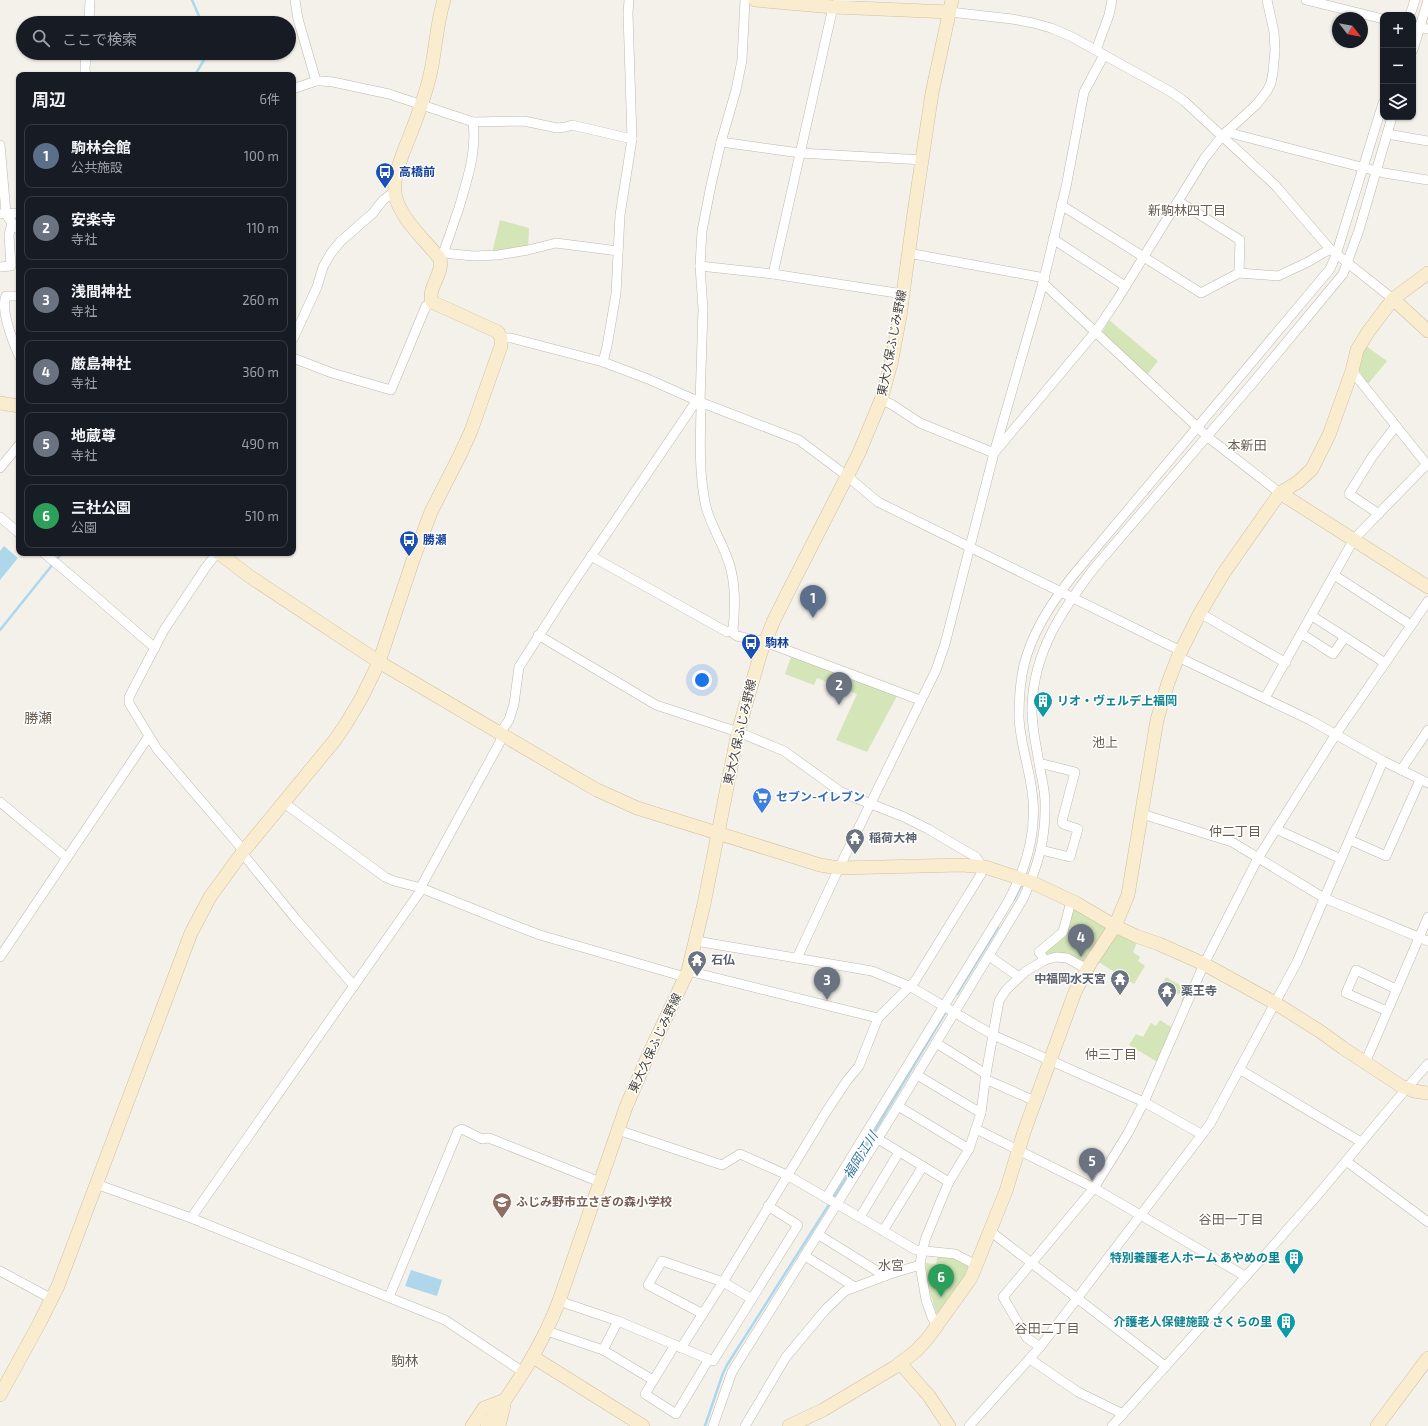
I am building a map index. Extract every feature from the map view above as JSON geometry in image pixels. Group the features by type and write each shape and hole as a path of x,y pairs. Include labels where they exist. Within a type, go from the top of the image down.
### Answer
{"street":[{"path":"89,16 90,0"},
{"path":"296,0 298,18 316,81"},
{"path":"444,0 437,27 430,75 422,104 396,173 395,191 397,203 404,215 442,256 498,255 556,243 618,251"},
{"path":"603,362 608,346 616,294 620,215 632,139 628,13 629,0"},
{"path":"745,0 742,60 736,90 720,142 702,231 700,266 703,309 698,401 701,410 700,464 707,509 731,569 734,595 733,630 737,636 765,642 920,700"},
{"path":"755,0 833,7 850,4 951,6 1032,22 1070,36 1172,92 1224,133 1275,185 1333,252 1393,299 1428,331"},
{"path":"797,958 870,803 936,670 945,644 994,453 1044,280 1054,239 1084,92 1100,52 1112,0"},
{"path":"994,453 1096,331 1204,159 1224,133 1257,104 1267,91 1271,83 1275,40 1267,0"},
{"path":"1306,0 1380,18"},
{"path":"1411,12 1415,0"},
{"path":"1414,48 1428,0"},
{"name":"東大久保ふじみ野線","path":"487,1426 533,1357 547,1331 559,1301 618,1130 648,1056 687,974 696,941 738,732 751,683 765,642 792,583 871,428 882,400 892,357 903,294 932,93 951,6"},
{"path":"773,274 833,7"},
{"path":"86,60 86,72"},
{"path":"296,87 322,80 389,94 473,122 524,121 557,128 572,125 632,139"},
{"path":"831,1201 878,1139 1023,899 1033,819 1033,800 1019,718 1022,677 1028,654 1037,632 1060,591 1330,269 1333,252 1363,167 1380,113"},
{"path":"713,1426 732,1372 819,1235 831,1201 944,1006 1009,900 1025,880 1040,857 1045,829 1045,801 1032,721 1032,705 1038,664 1045,645 1060,616 1072,597 1095,567 1309,317 1343,274 1391,120"},
{"path":"432,302 430,294 441,265 442,256 472,164 475,136 473,122"},
{"path":"1224,133 1234,134 1376,171 1428,177"},
{"path":"1387,134 1428,141"},
{"path":"720,142 800,152 923,160"},
{"path":"0,145 3,213 16,227"},
{"path":"296,332 317,287 323,267 331,253 341,241 373,214 383,200 395,191"},
{"path":"1178,200 1240,240 1239,273"},
{"path":"1061,205 1201,293 1239,273 1278,276 1333,252"},
{"path":"3,213 16,213"},
{"path":"0,267 11,266 9,235 12,223"},
{"path":"1054,239 1125,286"},
{"path":"908,253 1044,280 1207,436 1280,493 1428,587"},
{"path":"700,266 773,274 903,294"},
{"path":"789,1426 823,1410 900,1363 924,1343 971,1278 1006,1191 1035,1101 1075,992 1087,969 1115,926 1128,895 1158,720 1168,683 1179,654 1200,613 1223,574 1280,493 1298,482 1312,469 1329,435 1352,372 1357,350 1376,321 1393,299 1428,273"},
{"path":"16,296 6,296 4,298 4,318 16,349"},
{"path":"0,1395 52,1299 190,932 210,897 243,852 284,803 346,724 362,697 379,662 415,553 431,512 471,431 501,346 501,338 498,332 432,302"},
{"path":"296,359 332,373 390,390 426,306 432,302"},
{"path":"8,331 16,331"},
{"path":"501,338 511,338 603,362 799,440 847,476 878,502 969,548 1072,597 1179,654 1310,720 1383,761 1424,781 1386,856 1350,840"},
{"path":"1265,698 1286,663 1354,539 1427,465 1352,372"},
{"path":"882,400 891,404 920,423 994,453"},
{"path":"191,1218 421,888 500,742 501,735 509,720 514,704 519,667 538,635 591,556 698,401"},
{"path":"0,403 16,406"},
{"path":"1379,514 1349,494 1372,457 1396,426"},
{"path":"0,468 16,449"},
{"path":"0,517 16,530"},
{"path":"48,556 155,648"},
{"path":"215,556 180,605 155,648 129,697 130,703 157,749 243,852 295,918 354,986"},
{"path":"222,556 249,576 379,662 501,735 616,799 637,808 820,865 839,868 962,865 982,866 1025,880 1071,901 1136,936 1159,944 1204,964 1275,1003 1321,1032 1365,1063 1406,1088 1428,1093"},
{"path":"591,556 727,632 733,630"},
{"path":"1334,575 1411,625"},
{"path":"1040,1347 1027,1338 1003,1297 1094,1188 1128,1133 1144,1102 1204,964 1258,858 1336,734 1428,601"},
{"path":"1200,613 1286,663"},
{"path":"1312,616 1385,663"},
{"path":"1302,634 1333,654 1344,637"},
{"path":"538,635 656,705 738,732 784,751 841,792 904,817 934,832 976,857 982,866 981,874 911,987 878,1018 859,1066 846,1082 787,1175 703,1314 653,1380 645,1394 676,1414 710,1359"},
{"path":"1401,770 1428,730"},
{"path":"0,957 149,736"},
{"path":"969,1426 1040,1347 1210,1124 1297,962 1383,761"},
{"path":"1039,763 1075,772 1062,821 1063,824 1078,829 1070,857 1041,850"},
{"path":"0,802 67,858"},
{"path":"284,803 385,877 421,888 540,935 687,974 878,1018"},
{"path":"1142,814 1232,842 1324,898 1424,939"},
{"path":"1276,829 1342,859"},
{"path":"1046,960 1040,952 1063,932 1071,901"},
{"path":"1365,1063 1396,989 1424,939 1428,917"},
{"path":"696,941 872,971 911,987 993,1035 1144,1102 1202,1134"},
{"path":"989,956 1019,977"},
{"path":"937,1326 926,1300 920,1265 922,1252 949,1182 969,1149 981,1114 985,1077 998,1001 1006,990 1026,971 1046,960 1056,957 1067,958 1087,969"},
{"path":"1386,1011 1346,993 1356,970 1396,989"},
{"path":"936,1043 985,1077 1035,1101"},
{"path":"1112,1426 1246,1276 1428,1064"},
{"path":"1239,1069 1362,1142"},
{"path":"917,1075 981,1114"},
{"path":"898,1106 969,1149"},
{"path":"389,1297 458,1130 462,1129 482,1138 489,1138 600,1182"},
{"path":"976,1129 1094,1188 1142,1214 1246,1276"},
{"path":"618,1130 722,1165 740,1154 787,1175 916,1250 922,1252 955,1254 976,1265"},
{"path":"878,1139 949,1182"},
{"path":"860,1217 899,1152"},
{"path":"1346,1161 1428,1222"},
{"path":"883,1231 923,1166"},
{"path":"96,1184 191,1218 445,1320 523,1372"},
{"path":"559,1301 618,1321 713,1361 798,1225 768,1206"},
{"path":"990,1231 1165,1366"},
{"path":"819,1235 885,1276"},
{"path":"805,1256 855,1287"},
{"path":"703,1314 648,1285 662,1261 722,1282 752,1299"},
{"path":"745,1426 786,1356 826,1309 845,1291 920,1265"},
{"path":"0,1270 52,1299"},
{"path":"604,1350 618,1321"},
{"path":"547,1331 604,1350 653,1380"},
{"path":"533,1357 643,1426"},
{"path":"1030,1358 1078,1392 1123,1414"},
{"path":"1377,1426 1428,1358"},
{"path":"900,1363 929,1396 949,1426"},
{"path":"472,1426 484,1408 505,1400"},
{"path":"499,1426 505,1400"}],"green space":[{"path":"500,220 529,228 528,249 492,253"},
{"path":"1109,320 1158,361 1147,375 1102,333"},
{"path":"1366,346 1387,361 1368,384 1358,369 1362,353"},
{"path":"792,654 898,694 867,752 836,740 857,694 817,678 814,685 785,674"},
{"path":"1072,907 1104,925 1106,931 1082,964 1046,958 1044,951 1064,934"},
{"path":"1118,934 1137,942 1133,952 1140,957 1138,961 1145,966 1134,984 1097,961"},
{"path":"1166,977 1190,991 1183,1002 1181,1001 1183,997 1166,987 1164,991 1160,988"},
{"path":"1160,1020 1174,1029 1159,1063 1129,1045 1136,1034 1143,1037 1151,1023 1156,1026"},
{"path":"938,1255 953,1256 970,1265 969,1270 939,1313 936,1313 927,1281 925,1263 936,1264"}],"water":[{"path":"4,546 18,558 0,580 0,551"},
{"path":"411,1270 442,1280 437,1296 405,1286"}],"waterway":[{"path":"192,0 199,16"},
{"path":"197,72 204,60"},
{"path":"56,560 59,556"},
{"path":"0,630 53,564"},
{"name":"福岡江川","path":"1014,900 1021,886"},
{"name":"福岡江川","path":"957,994 998,927"},
{"name":"福岡江川","path":"705,1426 727,1365 861,1154 947,1010"}],"place":[{"name":"高橋前","path":"385,189"},
{"name":"勝瀬","path":"409,557"},
{"name":"駒林会館","path":"813,618"},
{"name":"駒林","path":"751,660"},
{"name":"安楽寺","path":"839,705"},
{"name":"リオ・ヴェルデ上福岡","path":"1043,718"},
{"name":"セブン-イレブン","path":"762,814"},
{"name":"稲荷大神","path":"855,855"},
{"name":"厳島神社","path":"1081,957"},
{"name":"石仏","path":"697,977"},
{"name":"中福岡水天宮","path":"1120,996"},
{"name":"浅間神社","path":"827,1000"},
{"name":"薬王寺","path":"1167,1008"},
{"name":"地蔵尊","path":"1092,1181"},
{"name":"ふじみ野市立さぎの森小学校","path":"502,1219"},
{"name":"特別養護老人ホーム あやめの里","path":"1294,1275"},
{"name":"三社公園","path":"941,1297"},
{"name":"介護老人保健施設 さくらの里","path":"1286,1339"}],"district":[{"name":"新駒林四丁目","path":"1187,210"},
{"name":"本新田","path":"1247,445"},
{"name":"勝瀬","path":"38,718"},
{"name":"池上","path":"1105,742"},
{"name":"仲二丁目","path":"1235,831"},
{"name":"仲三丁目","path":"1111,1054"},
{"name":"谷田一丁目","path":"1231,1219"},
{"name":"水宮","path":"891,1265"},
{"name":"谷田二丁目","path":"1047,1328"},
{"name":"駒林","path":"405,1361"}]}
